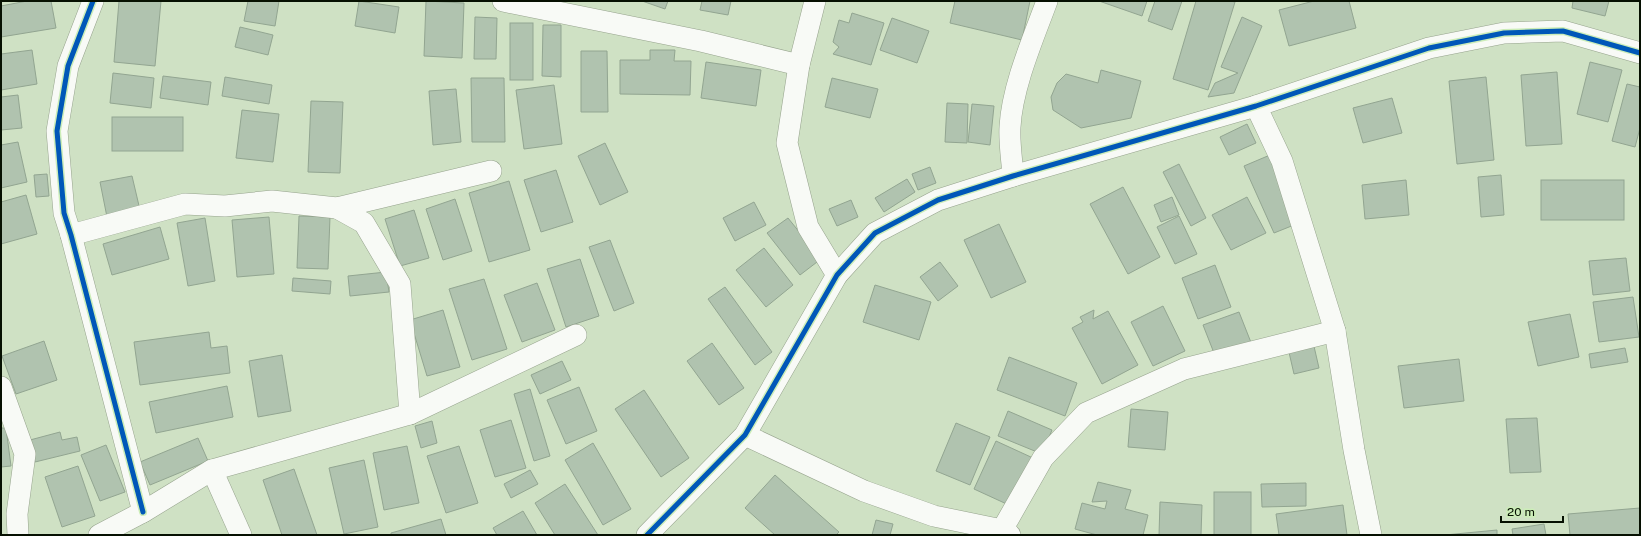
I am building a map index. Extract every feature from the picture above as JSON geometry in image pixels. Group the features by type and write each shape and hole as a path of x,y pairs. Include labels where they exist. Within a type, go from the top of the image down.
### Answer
{"street":[{"path":"93,1 68,66 57,131 64,213 143,512"},
{"path":"503,1 701,41 799,64"},
{"path":"815,1 799,64 787,143 808,228 837,275"},
{"path":"1013,176 1010,127 1015,95 1027,55 1047,1"},
{"path":"647,535 745,435 837,275 875,233 938,200 1013,176 1256,106 1429,48 1504,33 1563,31 1640,53"},
{"path":"1256,106 1282,161 1335,331 1354,450 1371,535"},
{"path":"71,236 184,204 225,206 272,201 337,208 491,172"},
{"path":"337,208 364,223 400,284 410,414"},
{"path":"745,435 864,491 934,516 1006,532 1042,458 1086,413 1184,369 1335,331"},
{"path":"99,535 143,512 212,470 410,414 576,335"},
{"path":"1,387 25,454 16,514 18,535"},
{"path":"212,470 241,535"}],"building":[{"path":"27,1 51,1 56,28 1,37 1,6"},
{"path":"119,1 161,1 155,66 114,62"},
{"path":"248,1 279,1 275,26 244,21"},
{"path":"359,1 399,7 395,33 355,26"},
{"path":"426,1 464,3 462,58 424,56"},
{"path":"642,1 668,1 665,9"},
{"path":"702,1 731,1 728,15 700,10"},
{"path":"955,1 1030,1 1022,40 950,23"},
{"path":"1099,1 1147,1 1142,16"},
{"path":"1155,1 1182,1 1172,30 1148,21"},
{"path":"1196,1 1235,2 1208,90 1173,79"},
{"path":"1314,1 1349,1 1356,28 1289,46 1279,10"},
{"path":"1573,1 1609,1 1605,16 1572,8"},
{"path":"852,13 884,23 871,65 833,54 839,47 833,42 839,20 849,23"},
{"path":"475,17 497,18 496,59 474,59"},
{"path":"1242,17 1262,26 1234,93 1208,97 1215,83 1238,73 1221,67"},
{"path":"892,18 929,31 917,63 880,50"},
{"path":"510,23 533,23 533,80 510,80"},
{"path":"543,25 561,25 561,77 542,76"},
{"path":"240,27 273,35 268,55 235,47"},
{"path":"32,50 37,84 1,90 1,54"},
{"path":"650,50 675,50 674,61 691,61 690,95 620,94 620,60 650,60"},
{"path":"581,51 607,51 608,112 581,112"},
{"path":"706,62 761,70 756,106 701,98"},
{"path":"1590,62 1622,70 1608,122 1577,114"},
{"path":"1101,70 1141,81 1131,118 1081,128 1053,110 1051,97 1057,83 1066,74 1098,83"},
{"path":"1557,72 1562,144 1526,146 1521,75"},
{"path":"113,73 154,78 151,108 110,103"},
{"path":"163,76 211,82 208,105 160,98"},
{"path":"225,77 272,85 269,104 222,96"},
{"path":"1486,77 1494,160 1457,164 1449,81"},
{"path":"471,78 504,78 505,142 472,142"},
{"path":"832,78 878,89 870,118 825,107"},
{"path":"1627,84 1640,87 1640,128 1635,147 1612,141"},
{"path":"554,85 562,144 524,149 516,90"},
{"path":"456,89 461,142 433,145 429,91"},
{"path":"18,95 22,128 1,130 1,97"},
{"path":"1392,98 1402,133 1363,143 1353,108"},
{"path":"311,101 343,102 340,173 308,172"},
{"path":"947,103 968,104 967,143 945,142"},
{"path":"972,104 994,106 990,145 968,142"},
{"path":"242,110 279,114 273,162 236,158"},
{"path":"112,117 183,117 183,151 112,151"},
{"path":"1247,124 1256,143 1229,155 1220,137"},
{"path":"18,142 27,182 1,188 1,145"},
{"path":"605,143 628,192 600,205 578,156"},
{"path":"1270,155 1299,223 1274,233 1244,166"},
{"path":"1179,164 1206,218 1191,226 1163,172"},
{"path":"930,167 936,183 918,190 912,174"},
{"path":"556,170 573,222 541,232 524,180"},
{"path":"47,174 49,196 36,197 34,175"},
{"path":"1501,175 1504,215 1481,217 1478,177"},
{"path":"132,176 140,210 107,217 100,182"},
{"path":"907,179 915,192 884,212 875,198"},
{"path":"1406,180 1409,215 1365,219 1362,185"},
{"path":"1541,180 1624,180 1624,220 1541,220"},
{"path":"509,181 530,250 489,262 469,193"},
{"path":"1123,187 1160,257 1128,274 1090,204"},
{"path":"26,195 37,234 1,244 1,202"},
{"path":"1172,197 1179,215 1161,222 1154,205"},
{"path":"1247,197 1266,233 1231,250 1212,215"},
{"path":"455,199 472,251 443,260 426,209"},
{"path":"851,200 858,217 837,226 829,209"},
{"path":"754,202 766,225 735,241 723,218"},
{"path":"414,210 429,258 400,266 385,219"},
{"path":"299,216 330,217 328,269 297,268"},
{"path":"1179,216 1197,254 1175,264 1157,227"},
{"path":"269,217 274,274 237,277 232,220"},
{"path":"205,218 215,281 188,286 177,223"},
{"path":"788,218 821,259 800,275 767,233"},
{"path":"999,224 1026,282 991,298 964,240"},
{"path":"160,227 169,259 112,275 103,244"},
{"path":"610,240 634,303 614,311 589,247"},
{"path":"764,248 793,285 766,307 736,270"},
{"path":"1626,258 1630,291 1593,295 1589,261"},
{"path":"580,259 599,316 566,327 547,269"},
{"path":"940,262 958,286 938,301 920,277"},
{"path":"1215,265 1231,307 1198,319 1182,278"},
{"path":"386,272 389,292 350,296 348,276"},
{"path":"293,278 331,281 330,294 292,291"},
{"path":"484,279 507,349 472,360 449,289"},
{"path":"537,283 555,330 522,342 504,295"},
{"path":"875,285 931,302 919,340 863,322"},
{"path":"725,287 772,352 755,365 708,299"},
{"path":"1633,297 1639,337 1599,342 1593,302"},
{"path":"1163,306 1185,351 1153,366 1131,322"},
{"path":"443,310 460,367 427,376 410,320"},
{"path":"1094,310 1093,319 1108,311 1138,365 1102,384 1072,328 1083,322 1080,317"},
{"path":"1239,312 1252,345 1214,353 1203,325"},
{"path":"1570,314 1579,357 1538,366 1528,322"},
{"path":"209,332 211,348 227,346 230,373 140,385 134,342"},
{"path":"44,341 57,380 16,394 2,356"},
{"path":"1313,342 1319,368 1294,374 1288,348"},
{"path":"712,343 744,388 719,405 687,361"},
{"path":"1625,348 1628,362 1591,368 1589,354"},
{"path":"282,355 291,411 258,417 249,361"},
{"path":"1009,357 1077,383 1065,416 997,390"},
{"path":"1459,359 1464,401 1404,408 1398,366"},
{"path":"562,361 571,380 540,394 531,375"},
{"path":"227,386 233,417 156,433 149,402"},
{"path":"579,387 597,431 566,444 547,400"},
{"path":"530,389 550,456 534,461 514,394"},
{"path":"644,390 689,458 661,477 615,409"},
{"path":"1131,409 1168,412 1165,450 1128,447"},
{"path":"1008,411 1052,430 1042,454 998,436"},
{"path":"1537,418 1541,472 1510,473 1506,419"},
{"path":"511,420 526,468 495,477 480,430"},
{"path":"432,421 437,443 421,448 415,426"},
{"path":"956,423 990,437 970,485 936,471"},
{"path":"1,428 6,428 11,466 1,467"},
{"path":"60,432 62,440 77,437 80,451 35,462 30,440"},
{"path":"198,438 208,461 150,485 140,462"},
{"path":"996,441 1033,458 1011,506 974,489"},
{"path":"593,443 631,509 603,525 565,460"},
{"path":"106,445 125,492 100,501 81,455"},
{"path":"407,446 419,503 384,510 373,453"},
{"path":"459,446 478,503 446,513 427,456"},
{"path":"364,460 378,527 344,534 329,468"},
{"path":"78,466 95,516 62,527 45,477"},
{"path":"294,469 317,535 282,535 263,480"},
{"path":"530,470 538,484 511,498 504,484"},
{"path":"775,475 839,532 836,535 775,535 745,508"},
{"path":"1098,482 1131,490 1125,509 1148,515 1143,535 1097,535 1075,529 1082,503 1105,509 1107,501 1092,502"},
{"path":"1306,483 1306,506 1262,507 1261,484"},
{"path":"565,484 598,535 555,535 535,503"},
{"path":"1214,492 1251,492 1251,535 1214,535"},
{"path":"1160,502 1202,505 1201,535 1159,535"},
{"path":"1343,505 1347,535 1279,535 1276,514"},
{"path":"1640,508 1640,535 1570,535 1568,514"},
{"path":"523,511 537,535 497,535 493,528"},
{"path":"441,519 446,535 391,535 391,533"},
{"path":"876,520 893,524 890,535 872,535"},
{"path":"1544,524 1546,535 1513,535 1512,529"},
{"path":"1497,530 1497,535 1445,535"}],"cycle path":[{"path":"93,1 68,66 57,131 64,213 143,512"},
{"path":"647,535 745,435 837,275 875,233 938,200 1013,176 1256,106 1429,48 1504,33 1563,31 1640,53"}]}
